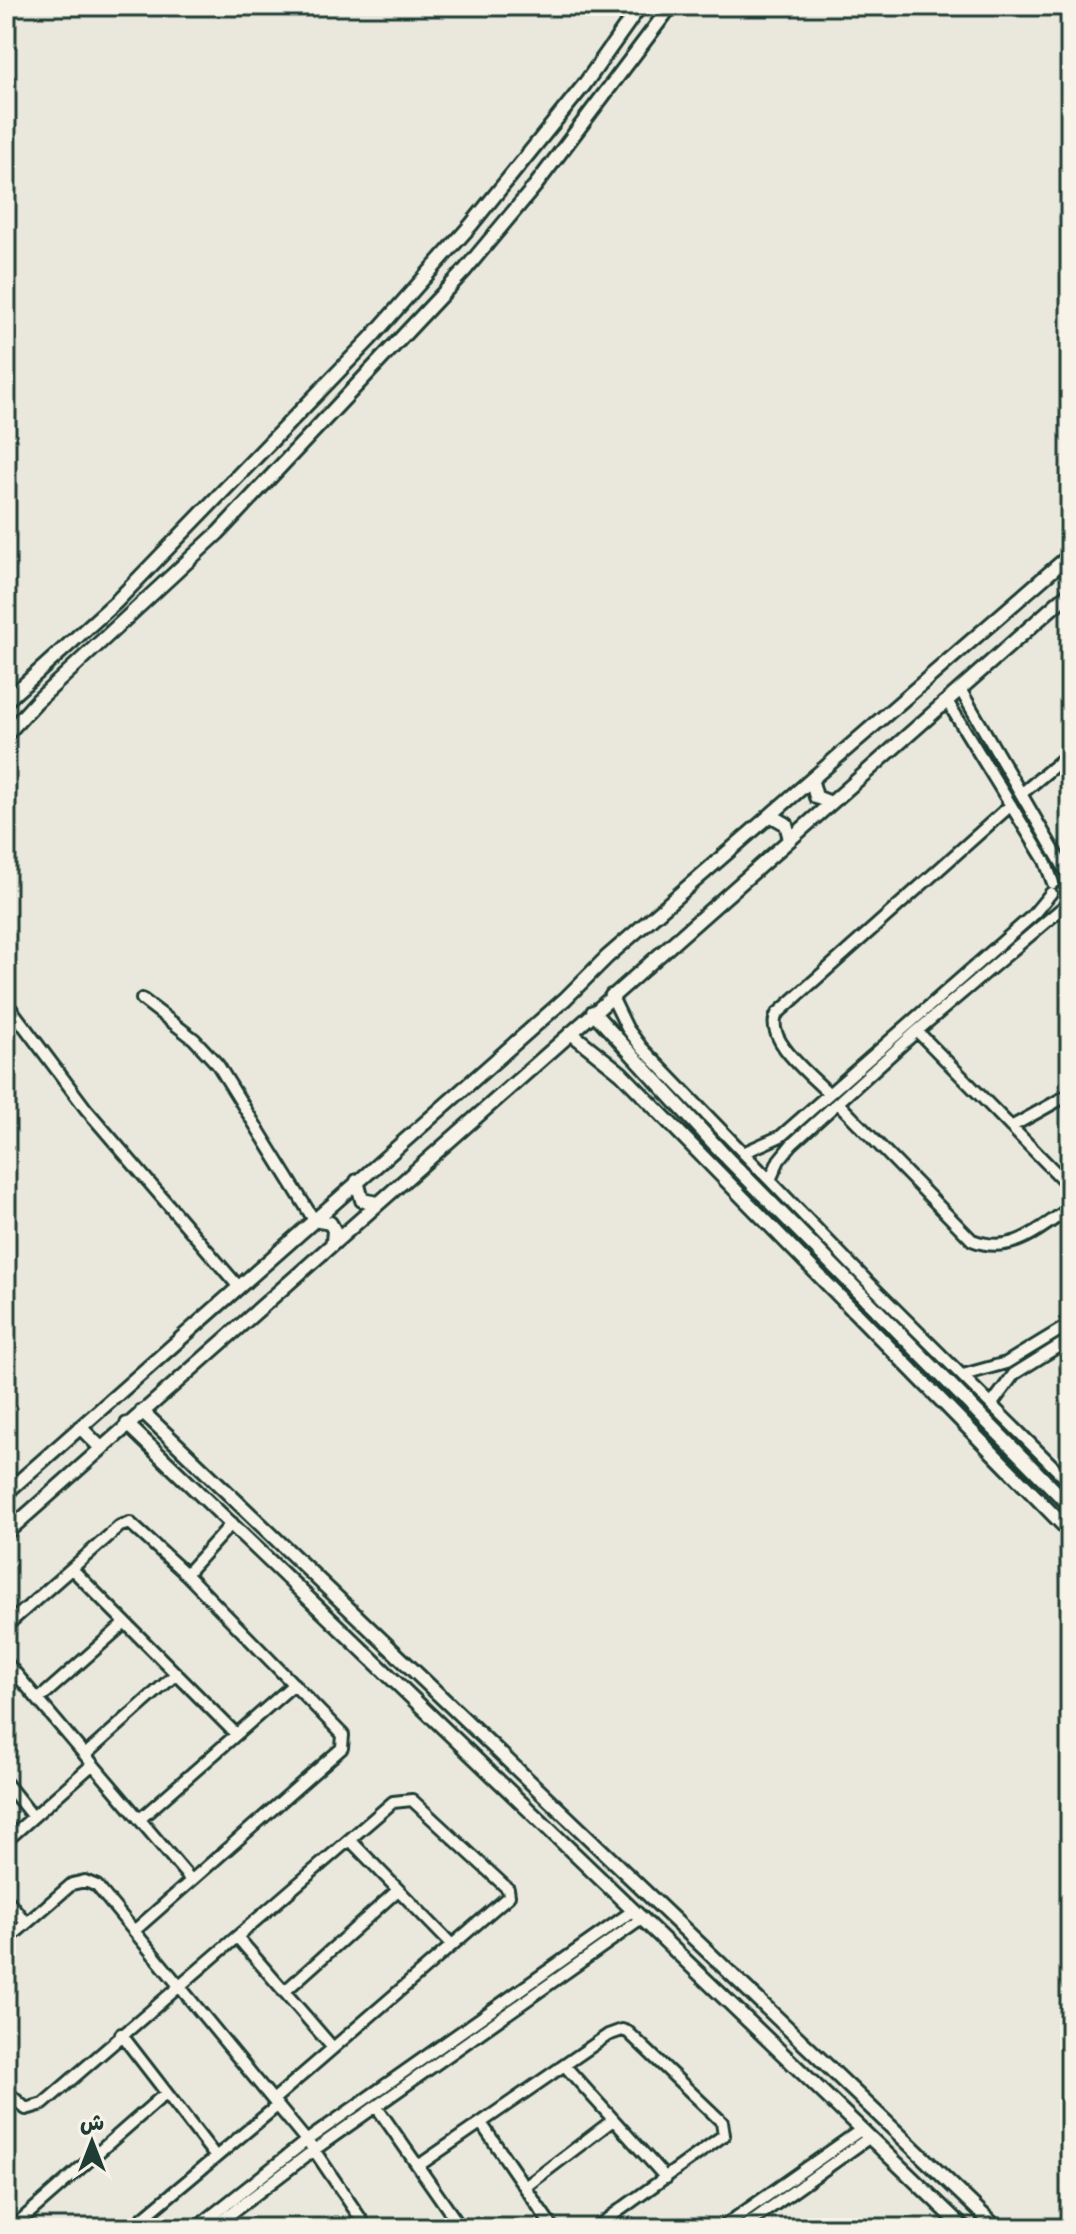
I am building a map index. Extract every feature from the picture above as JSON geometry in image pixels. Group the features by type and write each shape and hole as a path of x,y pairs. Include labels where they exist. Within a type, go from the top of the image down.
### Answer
{"street":[{"path":"6,701 116,602 370,339 471,225 584,85 640,6"},
{"path":"6,735 37,701 218,533 465,270 544,175 671,6"},
{"path":"6,1493 565,999 607,957 1070,555"},
{"path":"6,1533 1070,592"},
{"path":"960,689 1070,878"},
{"path":"947,701 1045,861 1054,901 1068,904"},
{"path":"1021,794 1070,753"},
{"path":"812,782 816,797 831,803"},
{"path":"829,1094 776,1039 772,1027 777,1014 1011,805"},
{"path":"772,816 786,824 790,839"},
{"path":"743,1153 772,1142 1032,916 1059,878 1070,878"},
{"path":"770,1180 785,1152 917,1031 1068,904"},
{"path":"611,995 627,1028 642,1048 1070,1483"},
{"path":"142,999 194,1039 224,1072 314,1220 330,1223 335,1234 333,1242"},
{"path":"6,1002 86,1109 238,1286"},
{"path":"593,1012 728,1159 1070,1506"},
{"path":"917,1031 1070,1187"},
{"path":"571,1033 621,1073 1070,1532"},
{"path":"1011,1127 1070,1094"},
{"path":"838,1103 972,1240 996,1246 1009,1245 1070,1208"},
{"path":"357,1181 362,1200 377,1203"},
{"path":"963,1375 1006,1363 1070,1324"},
{"path":"992,1404 1014,1374 1070,1339"},
{"path":"928,1388 942,1376"},
{"path":"142,1411 997,2228"},
{"path":"127,1424 964,2228"},
{"path":"80,1427 101,1448"},
{"path":"6,1626 120,1526 130,1523 186,1574 340,1731 344,1739 342,1748 134,1931"},
{"path":"186,1574 232,1523"},
{"path":"72,1569 236,1734"},
{"path":"38,1700 125,1623"},
{"path":"6,1662 191,1880"},
{"path":"85,1755 176,1674"},
{"path":"140,1819 294,1684"},
{"path":"6,1841 93,1764"},
{"path":"507,1788 522,1773"},
{"path":"6,1783 33,1817"},
{"path":"6,2091 21,2107 38,2107 121,2034 181,1988 393,1802 405,1798 417,1804 508,1889 508,1897 333,2048 216,2157 131,2228"},
{"path":"350,1840 452,1945"},
{"path":"6,1941 72,1884 85,1881 97,1886 310,2146 367,2228"},
{"path":"284,1992 398,1890"},
{"path":"6,1898 26,1923"},
{"path":"212,2228 310,2146 376,2106 638,1914"},
{"path":"196,2228 638,1914"},
{"path":"238,1938 333,2048"},
{"path":"418,2166 615,2032 628,2032 722,2122 724,2135 720,2141 595,2228"},
{"path":"121,2034 216,2157"},
{"path":"800,2069 816,2053"},
{"path":"565,2066 666,2178"},
{"path":"6,2223 11,2228 166,2093"},
{"path":"376,2106 461,2228"},
{"path":"525,2187 613,2120"},
{"path":"481,2123 553,2228"},
{"path":"721,2228 866,2133"},
{"path":"742,2228 866,2133"}]}
